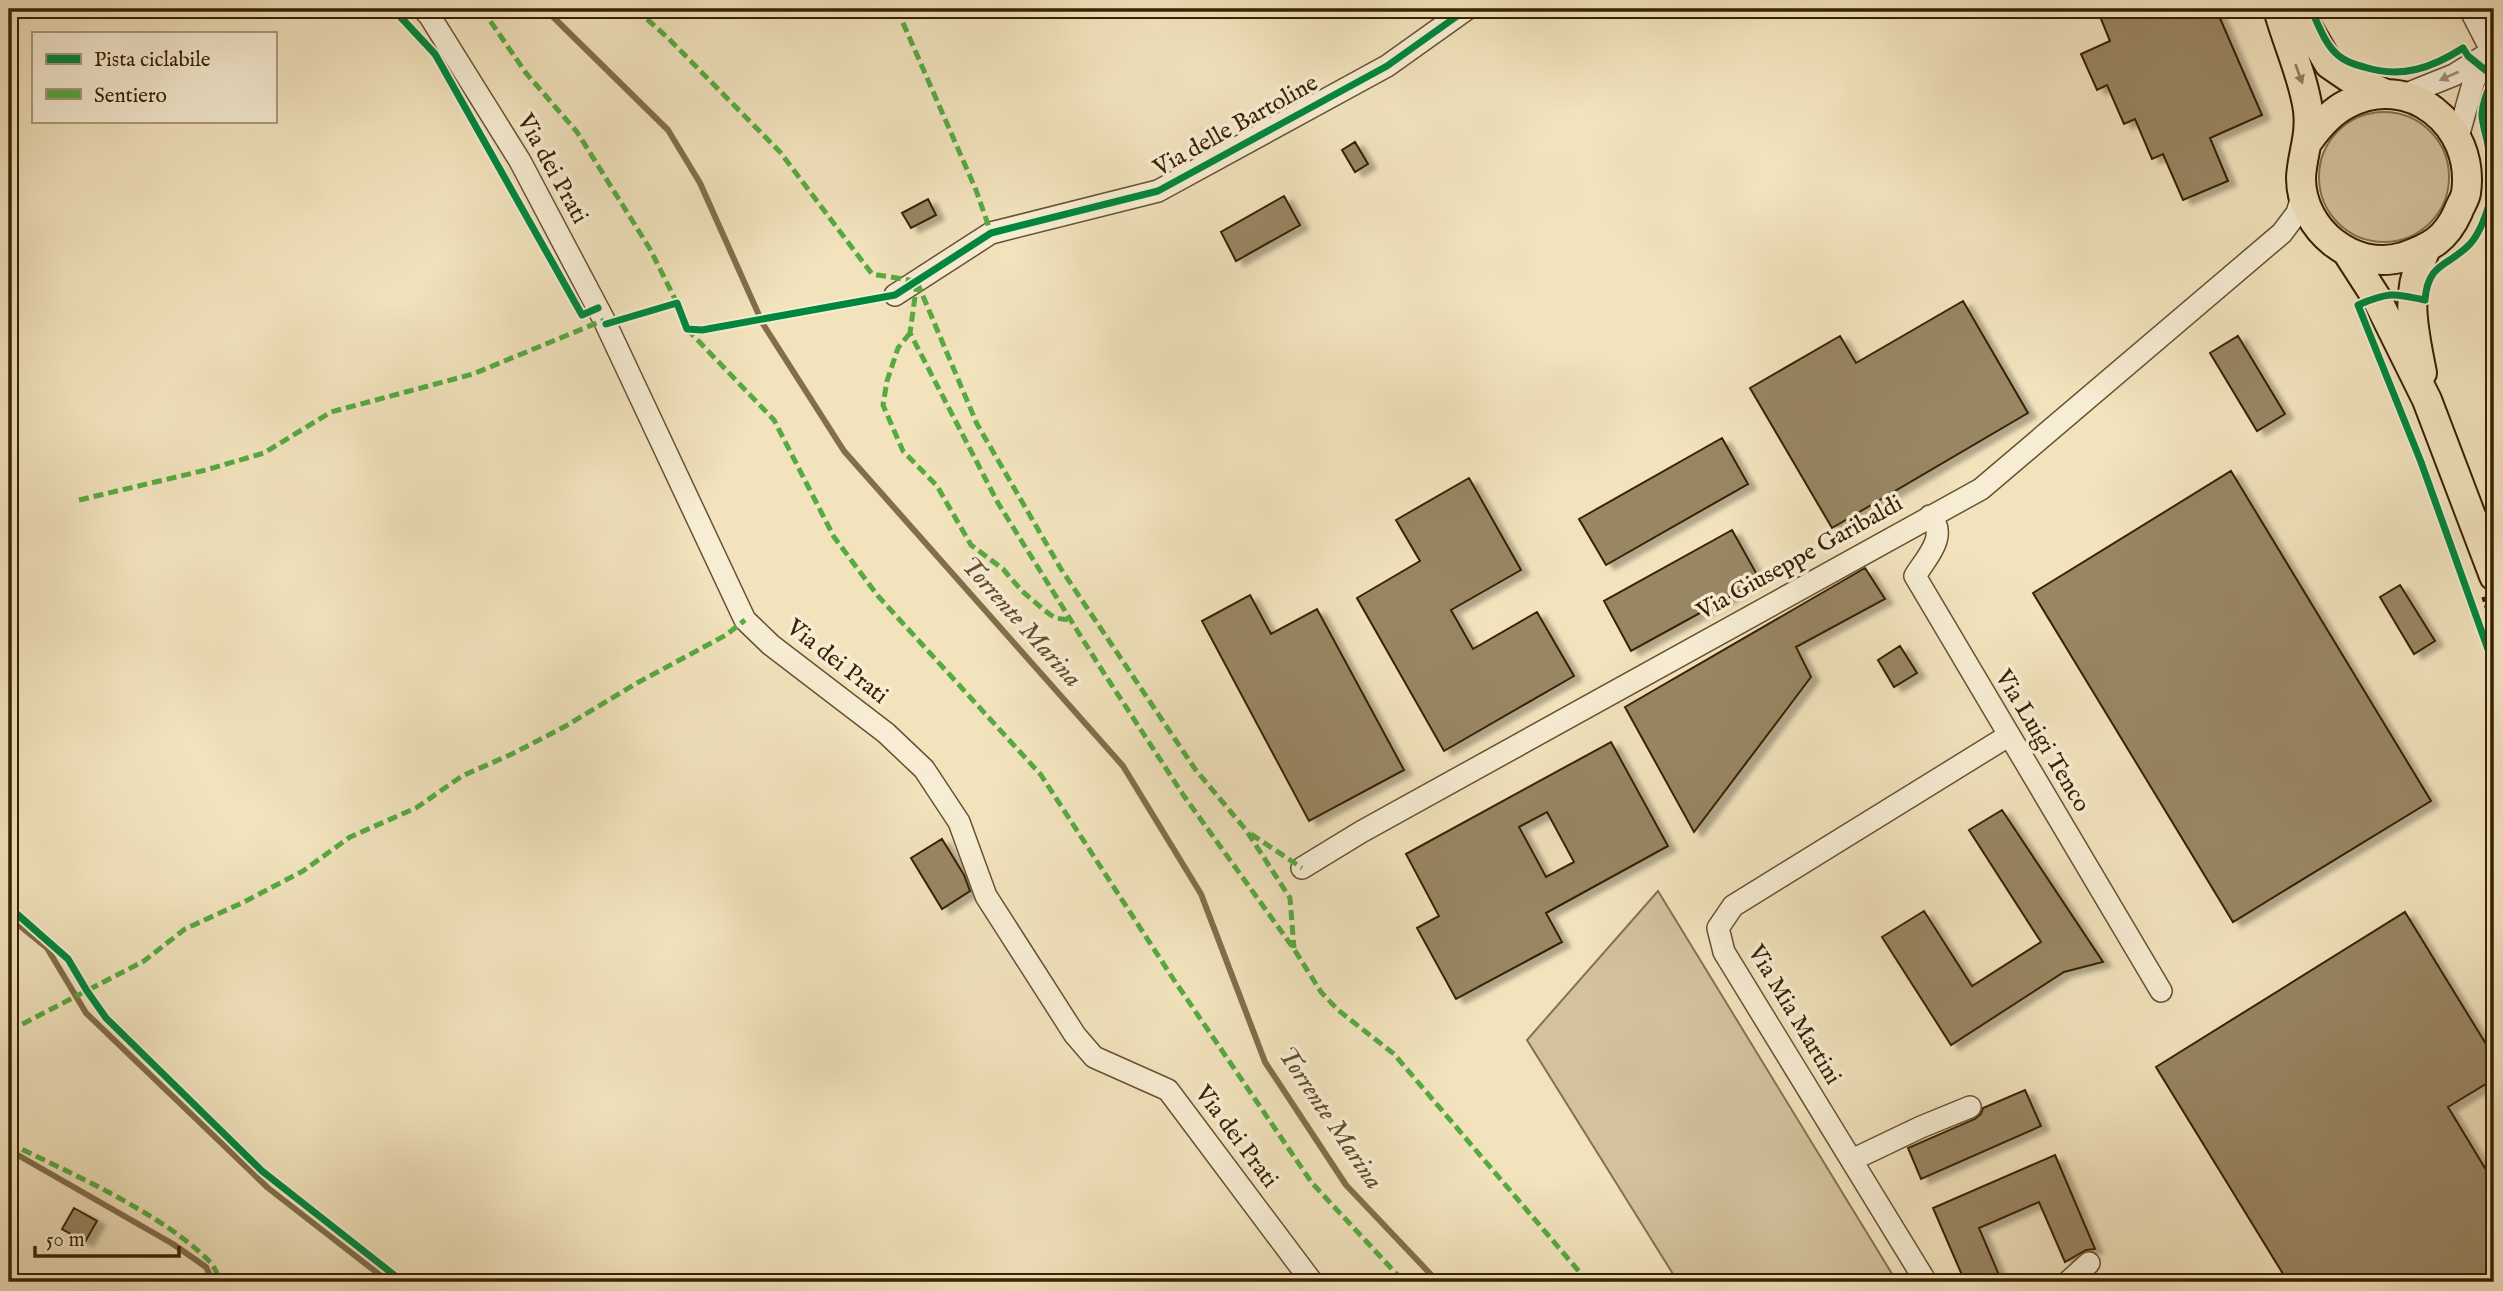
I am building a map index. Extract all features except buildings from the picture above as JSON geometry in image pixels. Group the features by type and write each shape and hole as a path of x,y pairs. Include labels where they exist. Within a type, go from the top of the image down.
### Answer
{"main road":[{"path":"2278,9 2304,88 2309,140"},
{"path":"2297,9 2329,64 2348,77 2429,106 2458,138 2466,159 2466,194 2450,228 2427,249 2415,271 2412,290 2417,346 2427,400"},
{"path":"2395,95 2364,97 2345,104 2321,123 2309,140 2303,159 2303,193 2311,216 2338,246 2376,297 2427,400 2494,576"},
{"path":"2338,246 2370,260 2391,260 2427,249"}],"street":[{"name":"Via dei Prati","path":"423,9 520,161 604,320 745,620 771,645 886,733 924,769 959,822 986,895 1075,1035 1094,1057 1168,1090 1312,1282"},
{"name":"Via delle Bartoline","path":"895,295 991,233 1158,191 1387,66 1467,9"},
{"path":"2470,9 2493,51"},
{"path":"2395,95 2454,75 2493,51"},
{"path":"2458,138 2474,80 2493,51"},
{"name":"Via Giuseppe Garibaldi","path":"1302,868 1361,832 1981,489 2282,233 2297,213 2303,193"},
{"path":"2282,233 2296,230 2338,246"},
{"name":"Via Luigi Tenco","path":"1930,516 1939,533 1937,542 1915,576 2161,991"},
{"name":"Via Mia Martini","path":"1926,1282 1724,952 1718,928 1733,906 2008,736"},
{"path":"1852,1160 1970,1107"},
{"path":"2068,1282 2089,1264"}],"shaded area":[{"path":"2384,112 2409,117 2430,131 2444,152 2449,177 2444,202 2430,223 2409,237 2384,242 2359,237 2338,223 2324,202 2319,177 2324,152 2338,131 2359,117"},
{"path":"1658,891 1897,1282 1678,1282 1527,1040"}],"waterway":[{"name":"Torrente Marina","path":"545,9 668,130 700,183 763,324 844,451 1123,766 1201,894 1265,1062 1346,1185 1438,1282"},
{"path":"9,917 47,948 86,1013 268,1188 389,1282"},
{"path":"9,1150 173,1244 206,1267 213,1282"}],"marked path":[{"path":"482,9 526,73 577,132 650,249 677,303"},
{"path":"636,9 780,152 872,274 915,281"},
{"path":"897,9 976,190 991,233"},
{"path":"917,282 910,333 998,503 1184,796 1294,949 1321,992 1338,1010 1394,1054 1588,1282"},
{"path":"917,282 977,424 1061,569 1195,769 1246,830 1290,898 1294,948"},
{"path":"79,500 206,470 264,453 331,412 473,374 604,320"},
{"path":"687,329 774,420 834,537 878,596 1041,775 1174,980 1312,1183 1404,1282"},
{"path":"910,333 898,348 887,381 883,405 903,451 937,486 971,545 1003,569 1022,591 1044,610 1055,618 1070,620"},
{"path":"9,1031 144,961 185,929 303,871 350,837 416,808 462,776 564,727 637,683 726,635 745,620"},
{"path":"1251,834 1302,868"},
{"path":"9,1143 143,1211 191,1245 211,1263 221,1282"}],"cycle path":[{"path":"393,9 435,54 582,315 598,308"},
{"path":"606,324 677,303 687,329 702,330 895,295 991,233 1158,191 1387,66 1467,9"},
{"path":"2311,9 2330,46 2339,56 2351,63 2378,70 2403,72 2428,66 2463,48 2468,56 2494,77"},
{"path":"2494,78 2486,95 2482,114 2491,164 2492,189 2476,236 2462,251 2440,266 2430,278 2425,300 2391,295 2358,305 2421,462 2494,666"},
{"path":"9,907 68,959 106,1018 262,1171 403,1282"}]}
